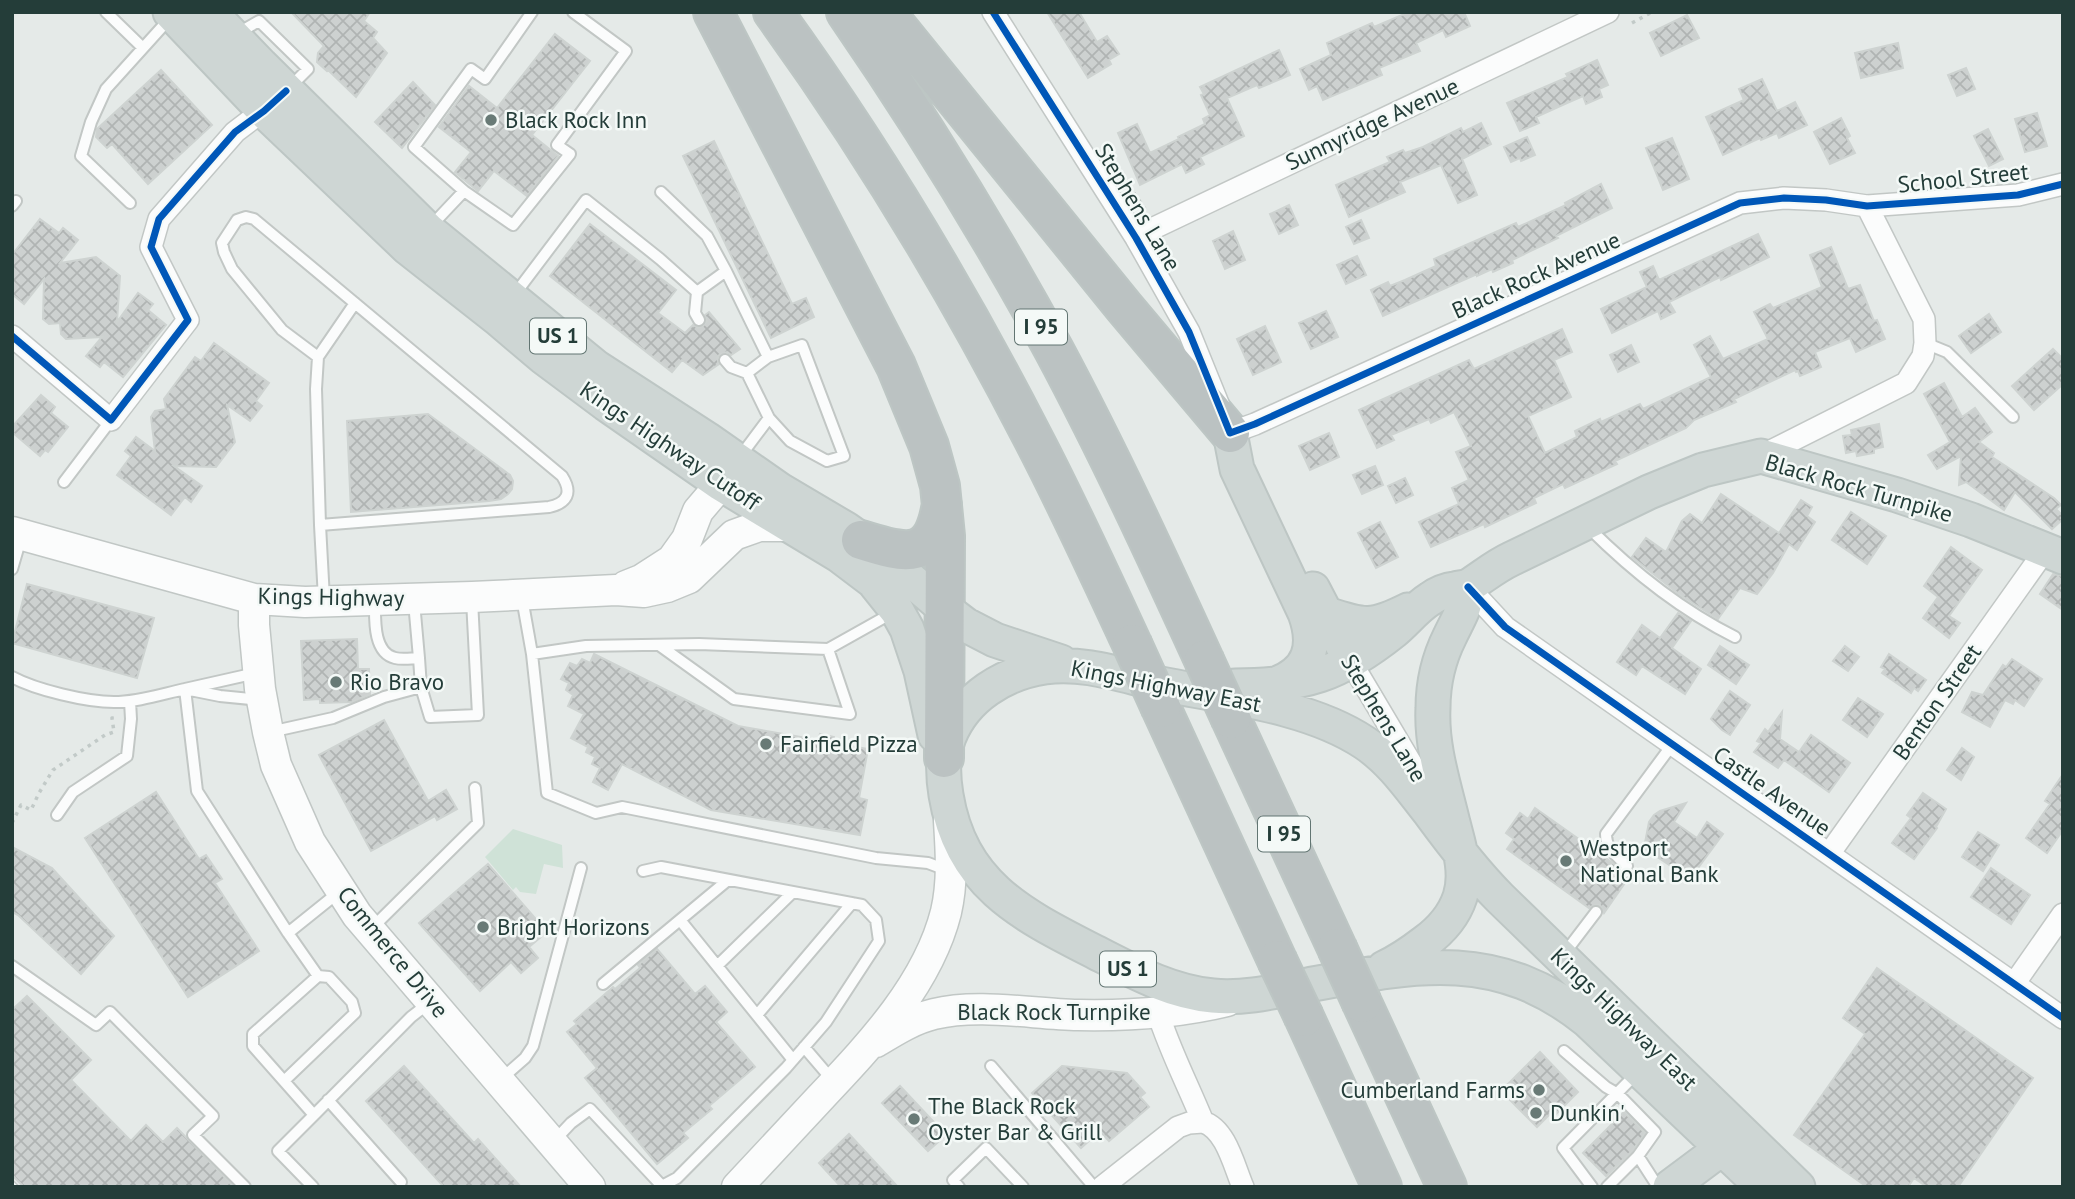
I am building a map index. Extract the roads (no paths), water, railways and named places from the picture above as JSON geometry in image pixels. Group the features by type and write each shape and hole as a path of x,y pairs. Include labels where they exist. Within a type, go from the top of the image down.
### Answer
{"highway":[{"path":"713,12 896,366 929,446 942,502 945,536 946,780"},
{"name":"I 95","path":"773,12 898,198 966,314 1044,460 1132,644 1167,697 1277,960 1382,1187"},
{"name":"I 95","path":"846,12 947,166 1032,309 1119,477 1337,948 1367,988 1447,1187"},
{"path":"885,12 1124,307 1230,433"},
{"path":"861,540 898,550 920,548 933,536 942,502"}],"main road":[{"name":"Kings Highway Cutoff","path":"210,12 232,36 275,101 408,248 504,308"},
{"name":"Kings Highway Cutoff","path":"172,15 428,230 504,308 543,357 606,404 729,472 780,490 861,540 966,625 995,640 1070,664"},
{"name":"Stephens Lane","path":"1230,433 1251,458 1324,613 1351,662"},
{"name":"Stephens Lane","path":"1230,433 1237,469 1305,613 1310,630 1311,647 1306,663 1293,676 1273,685"},
{"name":"Black Rock Turnpike","path":"1167,697 1273,685 1323,675 1351,662 1392,632 1428,600 1454,589 1468,587 1491,569 1648,492 1703,470 1761,456 1909,499 2054,553"},
{"name":"Kings Highway Cutoff","path":"729,472 790,526 858,568 873,581 897,611 918,660 946,780"},
{"name":"Kings Highway","path":"616,590 640,580 672,559 687,539 698,511 729,472"},
{"name":"Kings Highway","path":"17,533 254,598 305,602 616,590 645,592 689,578 734,535 760,526 790,526"},
{"path":"1367,988 1390,965 1432,937 1450,917 1461,895 1461,854 1434,741 1433,706 1434,689 1443,653 1464,611 1468,587"},
{"name":"Commerce Drive","path":"254,598 260,686 268,732 276,765 310,842 357,915 590,1187"},
{"path":"1324,613 1358,624 1371,624 1388,620 1428,600"},
{"name":"Kings Highway East","path":"1763,1187 1733,1141 1561,958 1487,885 1395,770 1368,745 1352,735 1333,725 1300,714 1167,697 1070,664 1030,670 999,681 972,702 961,715 947,743 946,780 960,841 977,871 1002,898 1031,918 1129,970 1169,986 1213,996 1367,988 1407,968 1477,970 1512,979 1544,992 1575,1010 1641,1069 1667,1120 1733,1141 1798,1187"},
{"name":"Black Rock Turnpike","path":"737,1187 867,1049 908,992 931,953 946,910 952,872 946,780"},
{"name":"Black Rock Turnpike","path":"867,1049 909,1023 949,1012 983,1010 1120,1016 1192,1009 1249,996"},
{"path":"1670,1187 1733,1141"}],"street":[{"name":"Stephens Lane","path":"993,12 1136,238 1189,332 1230,433"},
{"name":"Sunnyridge Avenue","path":"1136,238 1608,12"},
{"path":"12,336 111,420 188,320 151,247 159,219 235,132 275,101"},
{"name":"School Street","path":"1925,342 1924,319 1867,206 2018,195 2063,184"},
{"name":"Black Rock Avenue","path":"1230,433 1293,407 1740,202 1784,198 1867,206"},
{"path":"1761,456 1906,383 1923,356 1925,342"},
{"name":"Benton Street","path":"1829,854 2054,553"},
{"name":"Castle Avenue","path":"1468,587 1505,628 2063,1018"},
{"name":"Stephens Lane","path":"1351,662 1412,763 1461,854"},
{"path":"2014,984 2063,914"},
{"path":"1158,1013 1170,1050 1203,1122"},
{"path":"1102,1187 1178,1127 1189,1122 1203,1122 1216,1128 1243,1187"}],"lane":[{"path":"107,12 143,48"},
{"path":"533,12 485,79 471,69 414,148 464,191 513,225 570,154 557,145 626,51 573,12"},
{"path":"130,203 82,156 91,122 106,89 172,15"},
{"path":"428,230 464,191"},
{"path":"661,192 706,236 768,357"},
{"path":"504,308 586,200 697,292"},
{"path":"318,357 282,330 232,269 222,243 237,220 246,217 254,219 562,476 568,485 566,498 560,505 549,508 320,524"},
{"path":"699,320 695,313 697,292 726,271"},
{"path":"324,601 316,389 318,357 355,303"},
{"path":"1925,342 1947,352 2013,417"},
{"path":"725,360 731,367 747,373 769,418 790,441 827,461 844,456 802,345 768,357 747,373"},
{"path":"729,472 769,418"},
{"path":"64,482 111,420"},
{"path":"1583,523 1654,587 1705,622 1735,637"},
{"path":"12,569 17,533"},
{"path":"521,595 532,654 547,793 596,813 622,807 876,858 928,863 952,872"},
{"path":"414,598 421,687 430,717 478,715 472,597"},
{"path":"375,599 378,639 382,648 395,658 419,658"},
{"path":"532,654 586,646 699,643 828,649 897,611"},
{"path":"659,645 734,699 850,714 828,649"},
{"path":"12,677 24,684 111,702 185,690 232,677 260,686"},
{"path":"185,690 220,696 260,686"},
{"path":"268,732 333,718 384,697 421,687"},
{"path":"185,690 197,791 318,976"},
{"path":"57,815 73,792 127,756 130,701"},
{"path":"1625,872 1627,866 1606,844 1606,834 1672,745"},
{"path":"370,930 478,822 475,788"},
{"path":"552,1143 571,1123 590,1110 662,1186 677,1178 804,1048 826,1022 879,941 876,920 862,905 662,867 643,871"},
{"path":"498,1081 525,1058 533,1046 581,869"},
{"path":"603,984 729,880"},
{"path":"288,933 342,891"},
{"path":"717,966 793,892"},
{"path":"757,1015 852,903"},
{"path":"1561,958 1596,912"},
{"path":"680,920 793,1060"},
{"path":"12,966 96,1025 110,1012 213,1116 193,1135 245,1187"},
{"path":"284,1081 355,1013 352,1002 330,977 318,976 253,1034 253,1046 314,1115"},
{"path":"313,1187 278,1152 411,1017 431,1002"},
{"path":"804,1048 835,1083"},
{"path":"1564,1051 1606,1087 1667,1120 1638,1156 1607,1187"},
{"path":"992,1066 1094,1187"},
{"path":"1592,1187 1563,1149 1641,1069"},
{"path":"328,1100 401,1182"},
{"path":"956,1183 986,1148 1023,1187"},
{"path":"1638,1156 1658,1187"}],"railway":[{"path":"12,1184 15,1187"}],"place":[{"name":"Black Rock Inn","path":"491,120"},
{"name":"Rio Bravo","path":"336,682"},
{"name":"Fairfield Pizza","path":"766,744"},
{"name":"Westport National Bank","path":"1566,861"},
{"name":"Bright Horizons","path":"483,927"},
{"name":"Cumberland Farms","path":"1539,1090"},
{"name":"Dunkin'","path":"1536,1113"},
{"name":"The Black Rock Oyster Bar & Grill","path":"914,1119"}]}
